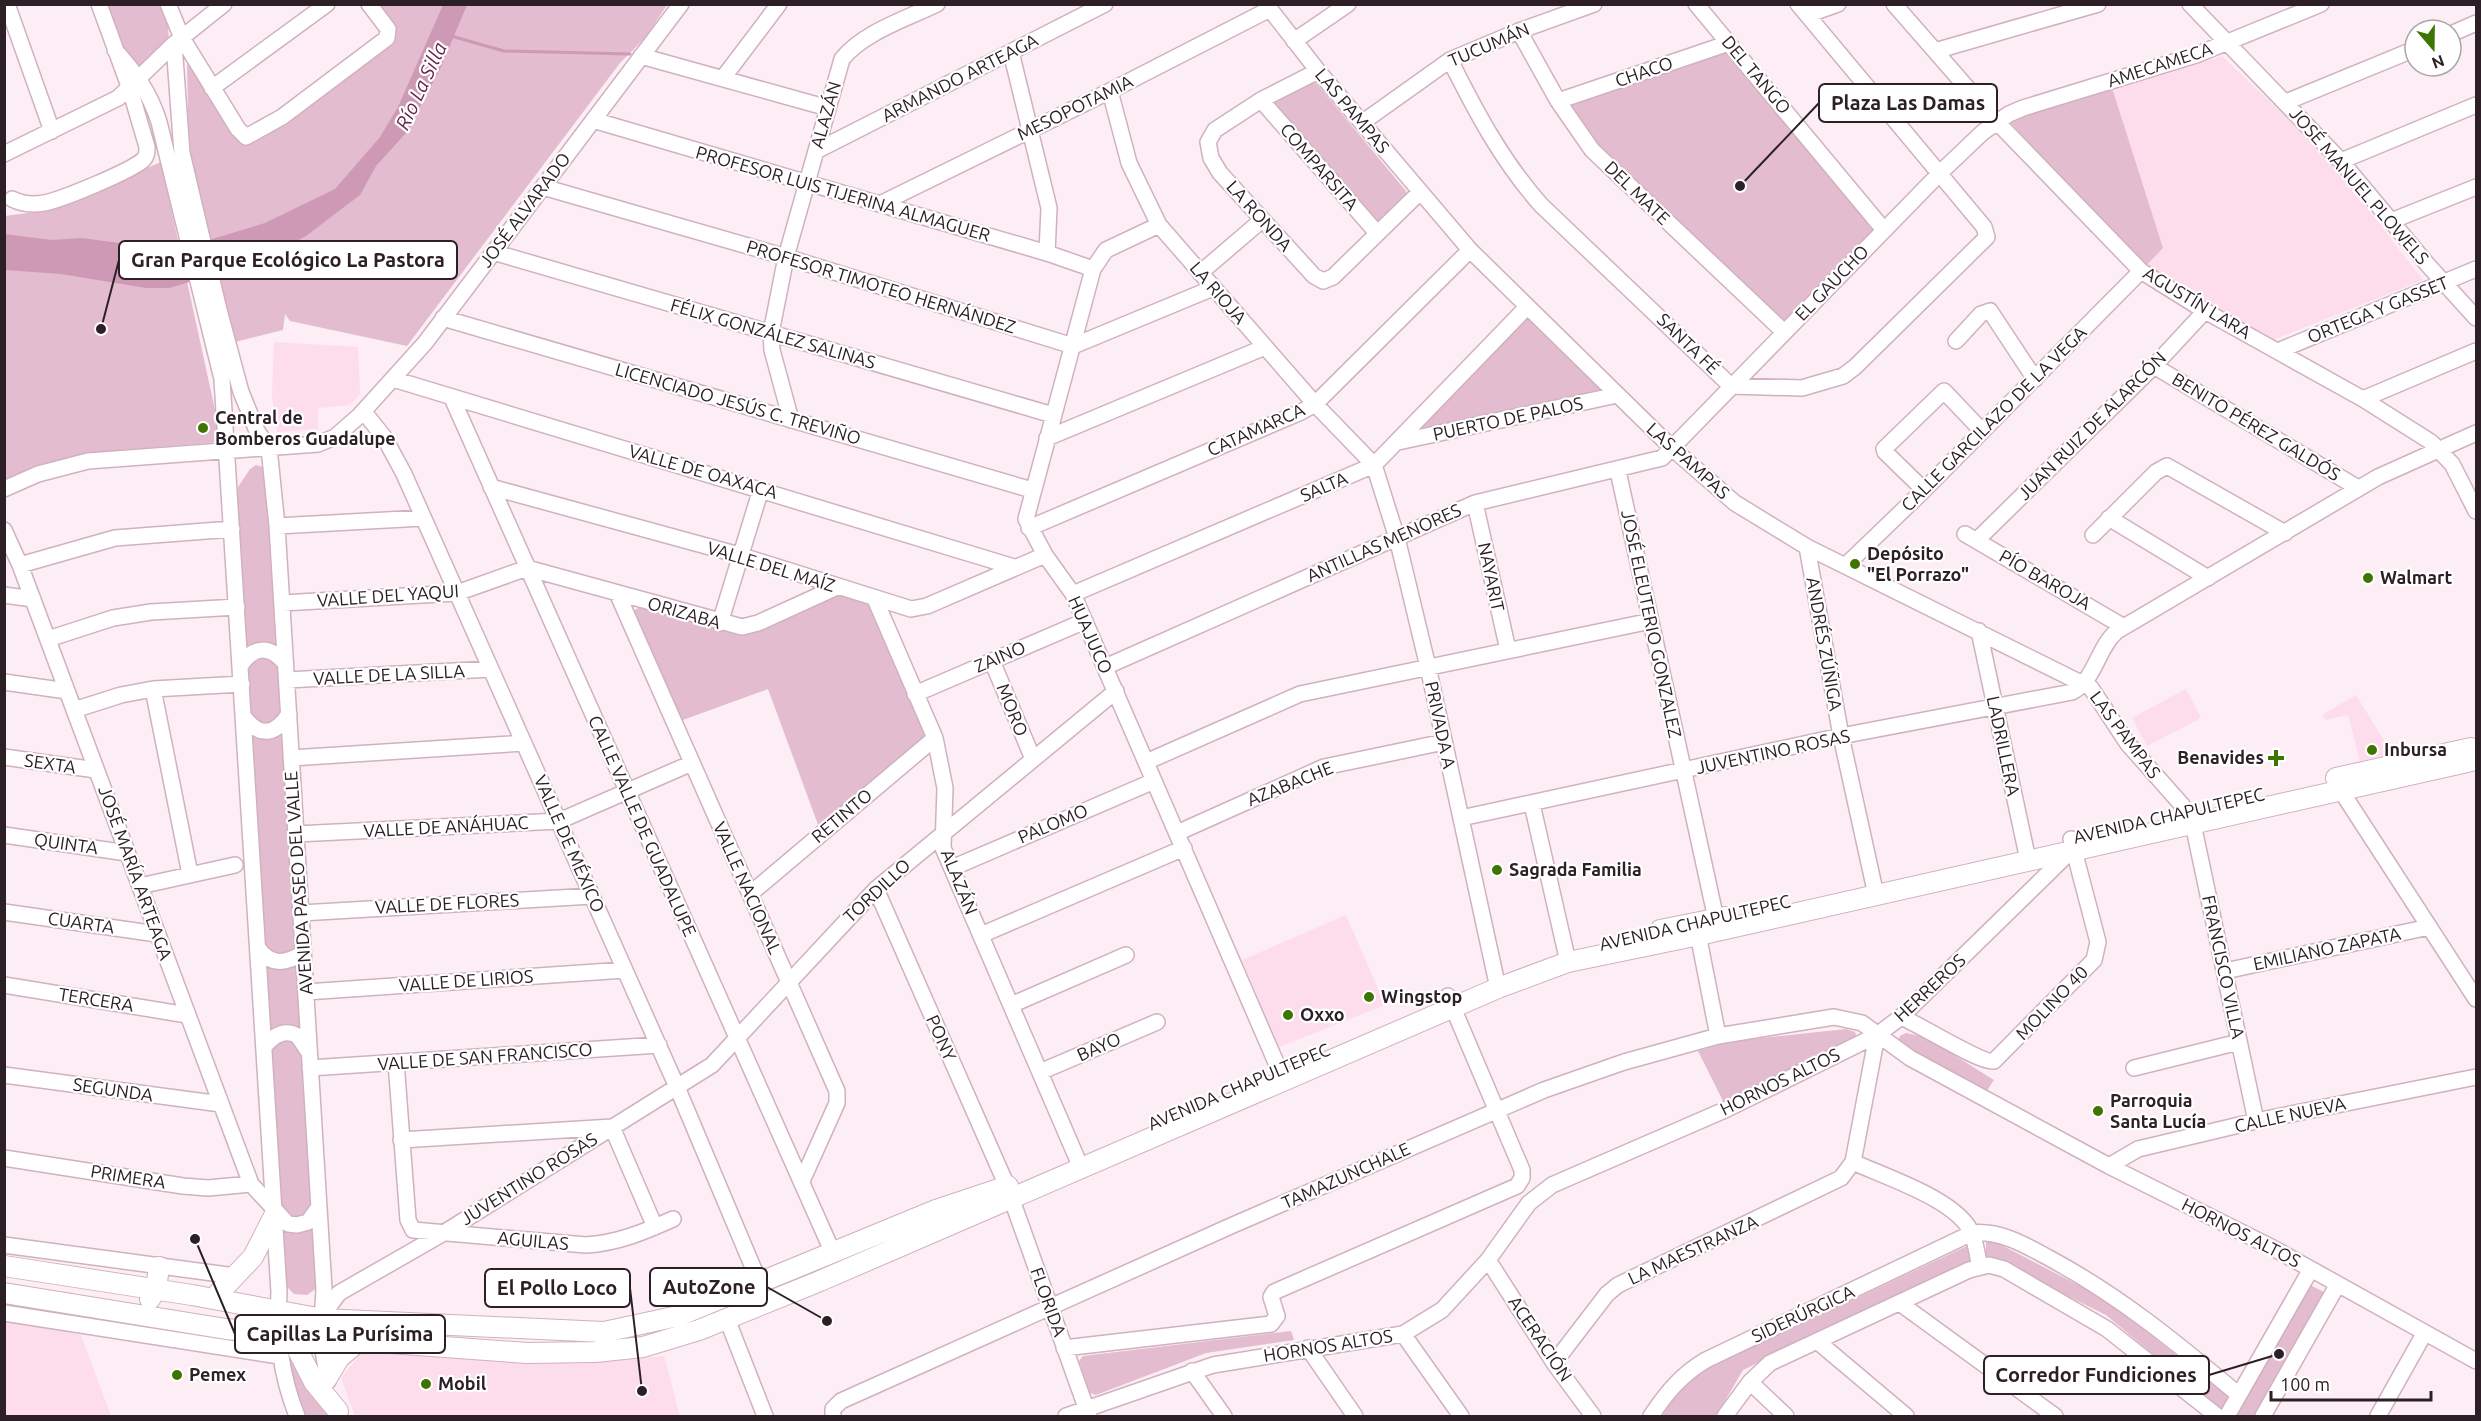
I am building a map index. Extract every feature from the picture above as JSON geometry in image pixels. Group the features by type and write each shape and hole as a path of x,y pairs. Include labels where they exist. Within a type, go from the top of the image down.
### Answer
{"main road":[{"name":"AVENIDA CHAPULTEPEC","path":"1009,1193 1451,1002 1567,957 2190,818 2337,784 2423,758 2476,747"},
{"path":"2386,781 2393,771 2423,758"},
{"path":"2337,784 2386,781 2476,760"},
{"path":"4,1293 226,1329 285,1334 322,1329 571,1333 632,1328 701,1308 936,1210 1009,1193"},
{"path":"4,1266 156,1289 278,1312 359,1341 527,1353 631,1350 720,1322 1009,1193"},
{"path":"213,1299 261,1247 274,1212"},
{"path":"130,1312 147,1303 156,1289 159,1266"},
{"path":"720,1322 731,1305 760,1284"},
{"path":"701,1308 720,1322"},
{"path":"278,1312 285,1334 314,1382 339,1414"},
{"path":"527,1353 531,1345 565,1340 571,1333"},
{"path":"327,1377 339,1358 359,1341"}],"street":[{"path":"7,4 52,131"},
{"path":"99,4 115,50 134,83 154,107 176,155 213,311 241,392 257,430 269,448"},
{"path":"168,4 178,41 176,155"},
{"path":"4,154 99,109 134,83 178,41 224,4"},
{"path":"212,88 327,4"},
{"path":"178,41 246,137 282,117 367,55 390,34 369,4"},
{"name":"JOSÉ ALVARADO","path":"4,489 38,474 88,461 227,449 269,448 329,441 364,412 443,318 681,4"},
{"path":"723,78 779,4"},
{"name":"ALAZÁN","path":"791,420 772,350 771,333 786,257 842,59 850,48 937,4"},
{"name":"ARMANDO ARTEAGA","path":"816,151 1105,4"},
{"path":"1294,41 1348,4"},
{"name":"TUCUMÁN","path":"1363,122 1450,60 1519,30 1594,4"},
{"name":"DEL TANGO","path":"1696,4 1884,230"},
{"path":"1803,10 1838,4"},
{"name":"AGUSTÍN LARA","path":"1894,4 1997,122 2141,271 2205,311 2363,399 2439,448 2452,464 2476,511"},
{"path":"1935,51 2098,4"},
{"name":"JOSÉ MANUEL PLOWELS","path":"2190,4 2226,44 2341,160 2476,318"},
{"name":"AMECAMECA","path":"1997,122 2032,105 2226,44 2321,4"},
{"name":"LAS PAMPAS","path":"1268,7 1318,71 1470,250 1526,308 1673,449 1735,503 1807,547 2095,691 2137,757 2190,818"},
{"name":"MESOPOTAMIA","path":"880,204 1110,91 1268,7"},
{"path":"1803,10 1941,172"},
{"name":"DEL MATE","path":"1519,30 1558,101 1592,150 1784,332"},
{"name":"CHACO","path":"1558,101 1730,43"},
{"path":"1011,52 1049,208 1047,253"},
{"path":"2286,102 2403,54"},
{"path":"641,56 828,108"},
{"name":"SANTA FÉ","path":"1450,60 1483,126 1514,175 1541,205 1731,386 1802,388 1843,376 1987,237 1984,226 1941,172"},
{"name":"LA RONDA","path":"1318,71 1261,100 1215,130 1208,142 1211,158 1220,173 1314,276 1323,281 1333,277 1420,192"},
{"path":"12,199 21,203 46,203 96,183 143,160 147,147 134,83"},
{"name":"LA RIOJA","path":"1110,91 1130,163 1159,225 1315,404 1374,465"},
{"name":"COMPARSITA","path":"1261,100 1377,233"},
{"path":"2341,160 2476,105"},
{"name":"PROFESOR LUIS TIJERINA ALMAGUER","path":"593,120 1047,253 1093,269"},
{"name":"EL GAUCHO","path":"1673,449 1731,386 1941,172 1997,122"},
{"name":"PROFESOR TIMOTEO HERNÁNDEZ","path":"543,187 786,257 1073,346"},
{"path":"2391,221 2476,187"},
{"path":"1200,273 1262,220"},
{"path":"1029,528 1025,513 1093,269 1106,250 1159,225"},
{"name":"CATAMARCA","path":"1029,528 1315,404 1470,250"},
{"name":"FÉLIX GONZÁLEZ SALINAS","path":"494,252 1053,415"},
{"name":"ORTEGA Y GASSET","path":"2278,351 2476,269"},
{"name":"CALLE GARCILAZO DE LA VEGA","path":"1845,566 1924,490 2141,271"},
{"path":"1073,346 1213,288"},
{"name":"SALTA","path":"1073,594 1374,465 1526,308"},
{"path":"213,311 221,372 227,449 274,1212 278,1312"},
{"path":"1956,341 1981,314 1990,311 2035,379"},
{"name":"JUAN RUIZ DE ALARCÓN","path":"1971,537 2154,366 2205,311"},
{"name":"LICENCIADO JESÚS C. TREVIÑO","path":"443,318 1032,490"},
{"path":"1047,438 1265,346"},
{"path":"2363,399 2476,351"},
{"name":"BENITO PÉREZ GALDÓS","path":"2154,366 2358,488"},
{"name":"VALLE DE OAXACA","path":"393,379 1014,567"},
{"path":"1924,490 1884,452 1884,449 1944,391 1982,431"},
{"name":"PUERTO DE PALOS","path":"1398,442 1617,395"},
{"name":"CALLE VALLE DE GUADALUPE","path":"452,398 833,1253"},
{"name":"VALLE DE MÉXICO","path":"364,412 384,437 423,518 659,1045 760,1284"},
{"path":"2084,684 2107,642 2124,627 2358,488 2439,448 2476,433"},
{"name":"AVENIDA PASEO DEL VALLE","path":"269,448 277,526 319,1207 322,1329 327,1377 339,1414"},
{"name":"ANTILLAS MENORES","path":"1105,667 1475,503 1618,471 1657,460 1673,449"},
{"name":"PRIVADA A","path":"1374,465 1396,538 1428,667 1496,983"},
{"path":"2093,536 2156,472 2167,466 2285,533"},
{"name":"JOSÉ ELEUTERIO GONZALEZ","path":"1618,471 1718,925"},
{"name":"VALLE DEL MAÍZ","path":"491,487 739,555 904,608 921,608 1045,555"},
{"path":"720,623 761,489"},
{"name":"NAYARIT","path":"1475,503 1508,650"},
{"path":"277,526 423,518"},
{"path":"2109,518 2208,578"},
{"name":"HUAJUCO","path":"1029,528 1073,594 1282,1076"},
{"path":"20,566 115,538 232,529"},
{"name":"JOSÉ MARÍA ARTEAGA","path":"4,530 33,599 251,1184 274,1212"},
{"name":"PÍO BAROJA","path":"1971,537 2124,627"},
{"name":"ANDRÉS ZÚÑIGA","path":"1807,547 1841,736 1875,889"},
{"name":"VALLE DEL YAQUI","path":"282,603 457,593 527,568"},
{"name":"ORIZABA","path":"527,568 720,623 750,627 837,587"},
{"path":"4,595 33,599"},
{"name":"VALLE NACIONAL","path":"618,595 838,1099 802,1181"},
{"name":"ALAZÁN","path":"875,599 934,738 945,788 943,848 1079,1163"},
{"path":"48,639 113,618 151,612 237,607"},
{"name":"ZAINO","path":"915,693 1085,621"},
{"path":"1146,762 1300,694 1651,621"},
{"name":"LADRILLERA","path":"1979,631 2027,855"},
{"path":"241,665 248,655 262,649 272,651 285,663"},
{"name":"MORO","path":"992,661 1033,759"},
{"name":"VALLE DE LA SILLA","path":"286,680 491,669"},
{"path":"4,682 67,691"},
{"path":"74,710 121,694 153,689 242,684"},
{"name":"JUVENTINO ROSAS","path":"1461,818 1683,772 1841,736 2062,695 2084,684"},
{"path":"153,689 190,874"},
{"name":"TORDILLO","path":"737,1038 788,980 876,889 1116,691"},
{"path":"244,717 252,728 266,731 278,728 289,714"},
{"name":"RETINTO","path":"750,894 934,738"},
{"name":"AZABACHE","path":"1177,833 1324,767 1444,742"},
{"path":"291,758 524,743"},
{"name":"SEXTA","path":"4,757 96,770"},
{"name":"VALLE DE ANÁHUAC","path":"296,834 559,821 692,764"},
{"name":"PALOMO","path":"952,868 1154,781"},
{"path":"2337,784 2476,999"},
{"path":"1532,804 1567,957"},
{"name":"FRANCISCO VILLA","path":"2190,818 2256,1121"},
{"name":"QUINTA","path":"4,835 128,854"},
{"name":"HERREROS","path":"1853,1162 1877,1035 1901,1017 2073,844"},
{"name":"MOLINO 40","path":"1901,1017 1925,1027 1981,1060 1988,1062 1999,1057 2098,954 2098,942 2073,844"},
{"path":"981,935 1184,848"},
{"path":"140,886 235,865"},
{"name":"PONY","path":"876,889 1009,1193"},
{"name":"VALLE DE FLORES","path":"301,913 592,896"},
{"name":"CUARTA","path":"4,912 158,934"},
{"name":"EMILIANO ZAPATA","path":"2225,971 2429,927"},
{"path":"1697,928 1718,1036"},
{"path":"258,948 265,959 274,961 289,960 303,953"},
{"path":"1011,1005 1126,955"},
{"name":"VALLE DE LIRIOS","path":"306,992 625,970"},
{"name":"TERCERA","path":"4,985 187,1015"},
{"path":"1451,1002 1498,1109"},
{"name":"TAMAZUNCHALE","path":"833,1413 841,1401 1233,1225 1498,1109 1624,1062 1718,1036 1834,1017 1854,1020 1877,1035"},
{"name":"BAYO","path":"1040,1072 1157,1022"},
{"path":"264,1047 277,1035 293,1033 302,1040 310,1061"},
{"name":"HORNOS ALTOS","path":"1066,1416 1088,1413 1192,1371 1213,1365 1403,1334 1443,1310 1488,1260 1529,1203 1552,1185 1726,1108 1877,1035 1910,1058 2109,1166 2312,1269 2424,1334 2476,1361"},
{"name":"JUVENTINO ROSAS","path":"322,1329 330,1305 339,1293 442,1234 712,1065 737,1038"},
{"path":"2134,1068 2239,1042"},
{"name":"VALLE DE SAN FRANCISCO","path":"310,1061 396,1062 659,1045"},
{"path":"396,1062 401,1140 612,1127 655,1227"},
{"name":"SEGUNDA","path":"4,1075 220,1104"},
{"name":"CALLE NUEVA","path":"2109,1166 2138,1149 2256,1121 2476,1077"},
{"name":"HORNOS ALTOS","path":"1064,1348 1271,1324 1277,1316 1271,1297 1274,1292 1512,1189 1521,1182 1522,1170 1498,1109"},
{"name":"AGUILAS","path":"401,1140 410,1227 417,1232 586,1245 610,1244 673,1219"},
{"name":"PRIMERA","path":"4,1158 183,1186 208,1188 251,1184"},
{"path":"1853,1162 1942,1203 1961,1217 1972,1233 1980,1266 1989,1265 2004,1269 2107,1329 2217,1416"},
{"name":"LA MAESTRANZA","path":"1554,1363 1606,1294 1618,1285 1826,1187 1841,1178 1853,1162"},
{"name":"FLORIDA","path":"1009,1193 1088,1413"},
{"path":"274,1212 283,1221 297,1225 308,1222 319,1207"},
{"path":"1972,1233 1987,1232 2005,1237 2092,1281 2155,1324 2239,1395"},
{"name":"SIDERÚRGICA","path":"1651,1416 1668,1390 1685,1372 1706,1360 1972,1233"},
{"path":"4,1245 235,1276"},
{"name":"ACERACIÓN","path":"1488,1260 1554,1363 1593,1416"},
{"name":"SIDERÚRGICA","path":"1725,1416 1750,1382 1770,1363 1980,1266"},
{"path":"2227,1416 2312,1269"},
{"path":"2263,1416 2338,1284"},
{"path":"1901,1304 2055,1416"},
{"path":"100,1328 104,1308"},
{"path":"4,1313 279,1356"},
{"path":"720,1322 765,1416"},
{"path":"285,1334 279,1356 282,1374 297,1416"},
{"path":"1403,1334 1461,1416"},
{"path":"2378,1416 2424,1334"},
{"path":"1817,1341 1906,1416"},
{"path":"1308,1348 1355,1416"},
{"path":"1192,1371 1224,1416"},
{"path":"1750,1382 1786,1416"}],"shaded area":[{"path":"105,5 161,5 168,26 169,41 142,66 136,66 115,35"},
{"path":"366,5 667,5 645,38 620,63 407,346 290,321 285,314 283,330 235,342 189,154 187,64 247,133 386,37"},
{"path":"1725,53 1878,230 1784,324 1595,141 1570,105"},
{"path":"2222,56 2326,155 2423,280 2273,340 2177,286 2142,262 2034,111"},
{"path":"1311,82 1317,84 1406,191 1406,196 1380,222 1375,222 1273,105 1274,101"},
{"path":"2112,88 2163,248 2141,271 2011,123 2034,111"},
{"path":"161,162 222,442 96,452 38,466 5,479 5,216 49,210"},
{"path":"1526,308 1617,395 1398,440"},
{"path":"274,342 358,347 360,394 350,405 318,408 318,429 277,432 272,395"},
{"path":"256,465 263,467 267,472 317,1288 307,1295 294,1294 286,1286 236,490 250,469"},
{"path":"846,592 872,601 926,733 922,741 820,830 768,689 680,721 633,611 640,607 743,631"},
{"path":"2186,689 2201,718 2147,746 2132,718"},
{"path":"2356,695 2388,747 2386,755 2360,761 2348,715 2326,720 2322,715"},
{"path":"1346,915 1385,1005 1279,1047 1242,960"},
{"path":"1846,1029 1855,1032 1857,1038 1724,1103 1698,1051 1733,1041"},
{"path":"1906,1033 1925,1037 1994,1080 1984,1095 1933,1061 1897,1043 1900,1036"},
{"path":"1986,1237 2107,1300 2229,1397 2221,1411 2106,1315 1986,1256"},
{"path":"1967,1246 1971,1262 1743,1370 1716,1416 1662,1416 1687,1378"},
{"path":"2310,1285 2324,1292 2253,1416 2232,1416"},
{"path":"4,1319 81,1335 111,1416 5,1416"},
{"path":"1291,1331 1294,1340 1206,1353 1096,1395 1090,1393 1079,1361 1083,1356"},
{"path":"362,1352 599,1362 664,1356 680,1416 355,1416 341,1378"},
{"path":"292,1357 332,1416 301,1416 289,1365"}],"water":[{"name":"Río La Silla","path":"443,5 467,5 440,69 406,133 376,166 360,195 306,236 255,263 169,288 146,288 61,274 5,270 4,234 52,240 82,238 141,246 196,244 265,223 335,189 380,137 398,107"}],"waterway":[{"path":"451,36 504,51 630,54"}],"place":[{"name":"Plaza Las Damas","path":"1740,186"},
{"name":"Gran Parque Ecológico La Pastora","path":"101,329"},
{"name":"Central de Bomberos Guadalupe","path":"203,428"},
{"name":"Depósito \"El Porrazo\"","path":"1855,564"},
{"name":"Walmart","path":"2368,578"},
{"name":"Inbursa","path":"2372,750"},
{"name":"Benavides","path":"2276,758"},
{"name":"Sagrada Familia","path":"1497,870"},
{"name":"Wingstop","path":"1369,997"},
{"name":"Oxxo","path":"1288,1015"},
{"name":"Parroquia Santa Lucía","path":"2098,1111"},
{"name":"Capillas La Purísima","path":"195,1239"},
{"name":"AutoZone","path":"827,1321"},
{"name":"Corredor Fundiciones","path":"2279,1354"},
{"name":"Pemex","path":"177,1375"},
{"name":"Mobil","path":"426,1384"},
{"name":"El Pollo Loco","path":"642,1391"}]}
